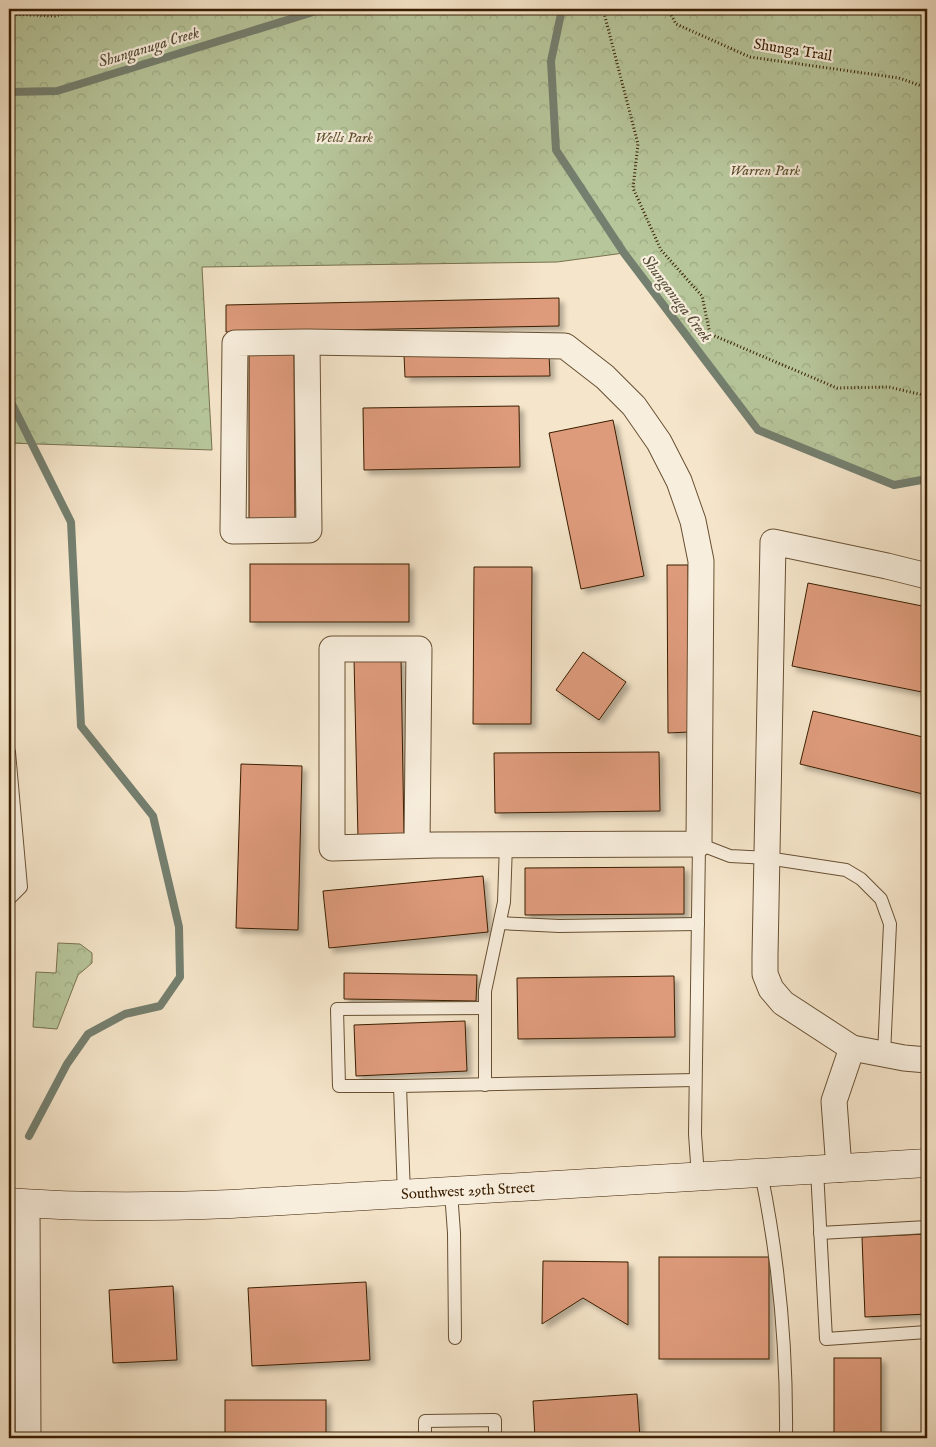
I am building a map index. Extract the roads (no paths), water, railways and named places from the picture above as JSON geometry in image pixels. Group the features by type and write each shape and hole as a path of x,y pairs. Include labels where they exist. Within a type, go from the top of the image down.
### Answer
{"main road":[{"name":"Southwest 29th Street","path":"18,1202 95,1207 159,1207 404,1195 927,1163"}],"street":[{"path":"307,342 309,530 233,530 235,343 307,342 565,346 605,377 634,406 659,442 679,481 693,521 700,561 699,844 506,844 332,848 332,650 419,650 417,845"},
{"path":"927,576 774,542 766,974 771,989 783,1003 852,1048 927,1060"},
{"path":"828,1169 834,1100 852,1048"},
{"path":"18,1202 18,1337 28,1438"}],"lane":[{"path":"9,752 21,887 9,899"},
{"path":"485,1084 485,991 504,902 506,844"},
{"path":"698,1177 695,1134 695,1080 699,844 730,856 767,858 846,870 862,879 881,899 890,924 884,1054"},
{"path":"500,923 560,926 698,924"},
{"path":"484,1008 338,1009 339,1086 695,1080"},
{"path":"400,1086 404,1195"},
{"path":"828,1169 820,1233 826,1339 927,1332"},
{"path":"761,1173 769,1213 782,1325 786,1388 786,1438"},
{"path":"451,1192 454,1233 455,1338"},
{"path":"820,1233 927,1227"},
{"path":"425,1438 425,1421 495,1420 495,1438"}],"waterway":[{"name":"Shunganuga Creek","path":"9,92 57,91 323,9"},
{"name":"Shunganuga Creek","path":"562,9 551,61 556,150 624,253 758,430 894,485 927,479"},
{"path":"9,398 71,522 81,726 153,816 179,927 180,977 160,1006 125,1014 88,1034 67,1064 29,1136"}],"park label":[{"name":"Wells Park","path":"344,137"},
{"name":"Warren Park","path":"765,170"}]}
